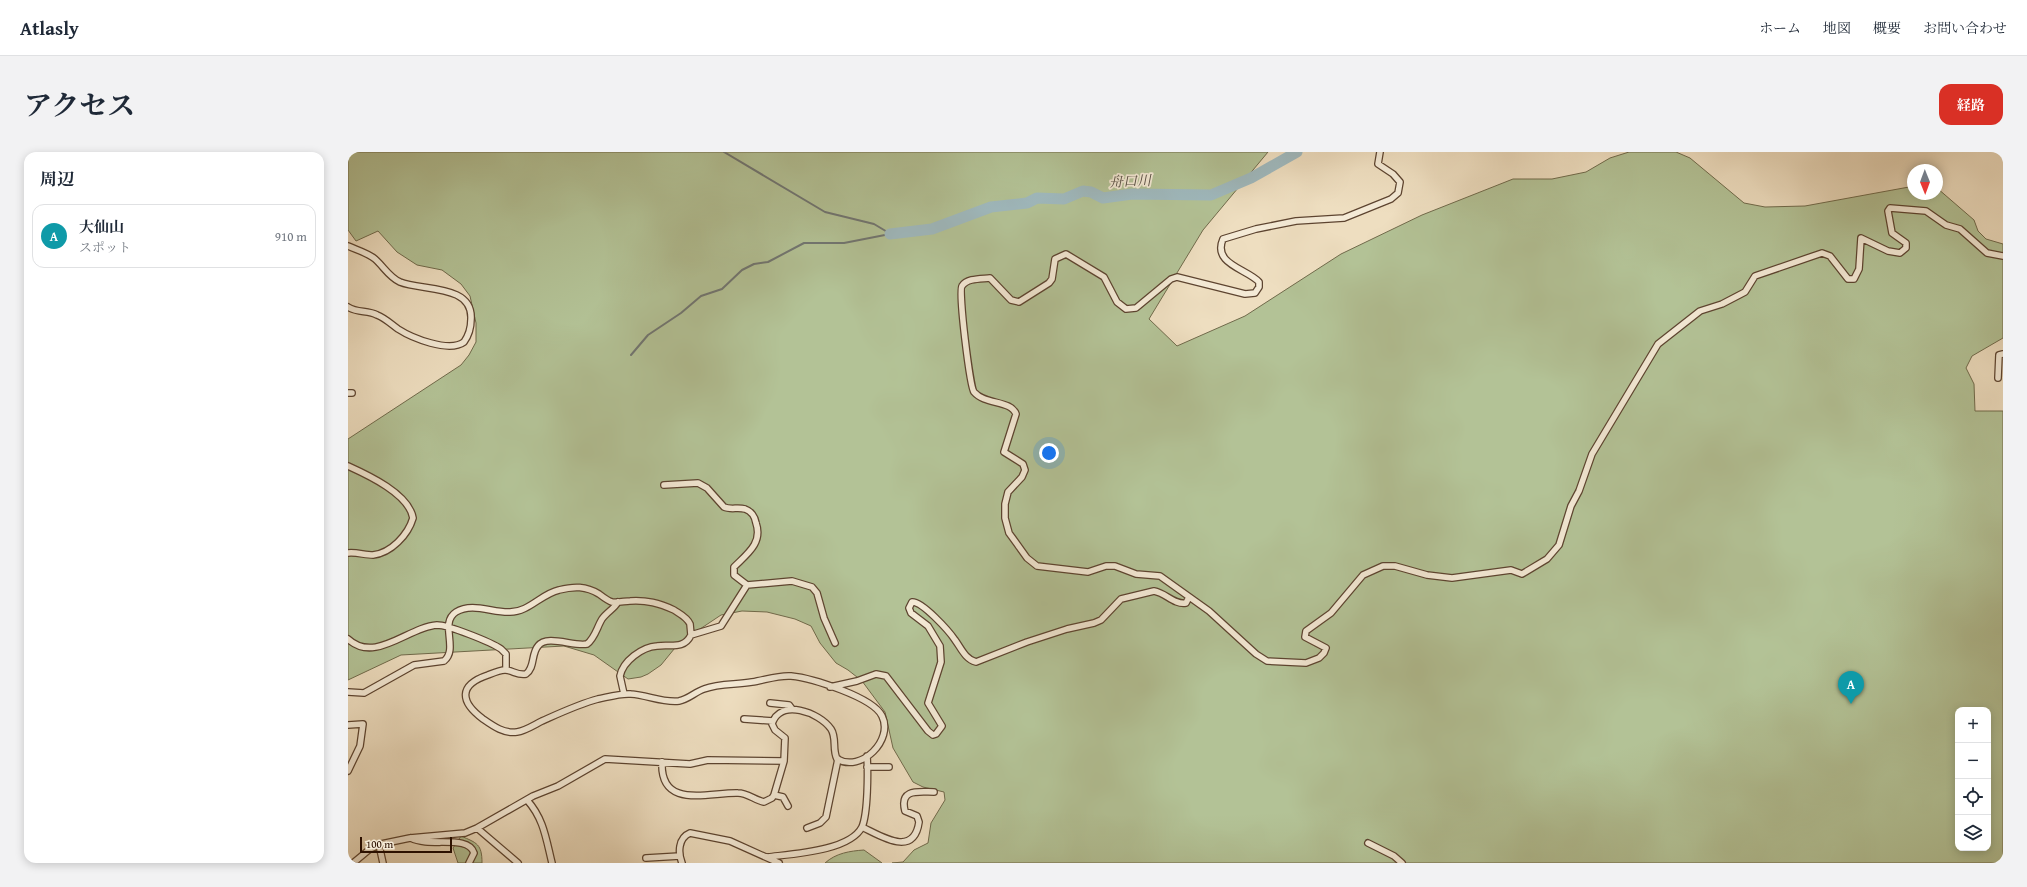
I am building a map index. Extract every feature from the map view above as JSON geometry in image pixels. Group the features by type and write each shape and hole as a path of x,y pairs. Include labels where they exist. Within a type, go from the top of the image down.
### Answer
{"street":[{"path":"1380,152 1378,164 1393,174 1400,182 1398,193 1391,199 1344,218 1296,221 1223,238 1222,252 1225,260 1259,282 1259,287 1255,293 1245,294 1177,277 1171,279 1136,308 1126,309 1117,302 1104,277 1066,254 1055,259 1052,279 1049,283 1019,302 1011,300 990,278 969,281 960,288 972,388 983,399 1008,406 1015,411 1016,414 1004,452 1023,464 1025,470 1022,477 1008,492 1005,504 1005,518 1009,533 1032,563 1043,568 1088,572 1106,566 1115,566 1136,574 1160,576 1209,611 1261,658 1282,663 1306,663 1319,658 1326,649 1321,644 1305,637 1306,631 1331,613 1357,580 1371,571 1383,566 1395,566 1427,575 1452,578 1511,570 1524,573 1547,559 1559,545 1571,506 1579,491 1592,454 1653,350 1658,344 1700,311 1722,304 1745,292 1753,278 1759,274 1819,254 1830,256 1847,277 1851,280 1854,279 1859,269 1861,238 1893,253 1900,253 1906,248 1906,243 1892,233 1888,211 1890,208 1926,211 1946,225 1960,228 1987,253 2003,256"},
{"path":"348,246 375,259 390,275 400,282 432,288 459,296 469,306 471,312 470,327 464,342 455,346 448,346 411,336 376,314 358,312 348,307"},
{"path":"1998,378 1999,355 2003,354"},
{"path":"348,466 378,481 396,494 409,508 413,518 403,537 389,549 373,555 348,553"},
{"path":"664,485 698,483 707,488 724,507 742,509 751,513 757,524 758,539 754,547 733,570 734,575 747,585 792,581 812,587 817,593 824,618 835,642"},
{"path":"691,635 721,626 747,585"},
{"path":"348,692 364,693 418,664 444,662 447,659 450,647 448,623 453,615 463,609 514,612 528,606 552,592 571,587 588,588 609,601 618,602 649,600 661,604 689,620 691,635 688,641 680,645 653,646 630,659 624,666 620,676 624,694"},
{"path":"830,687 857,681 876,674 886,676 928,731 933,735 939,732 942,726 928,703 941,662 940,646 923,622 911,613 909,608 912,602 915,602 925,608 947,629 964,654 976,662 1027,642 1101,620 1116,602 1127,597 1154,591 1184,604 1189,601 1189,597"},
{"path":"618,602 604,617 592,640 587,644 545,641 536,649 528,672 523,675 506,670 473,681 467,686 466,700 474,712 504,731 518,732 580,705 624,694 680,701 703,689 785,676 799,678 830,687 866,702 882,716 884,729 882,740 879,745 867,756 856,762 838,759"},
{"path":"348,639 354,644 365,648 381,646 428,627 443,625 501,648 506,654 506,670"},
{"path":"770,703 789,705 792,709"},
{"path":"662,762 662,773 666,783 682,794 699,796 742,793 764,802 772,798 774,795 784,761 785,738 775,730 772,724 773,721 779,713 792,709 800,710 825,722 832,732 834,751 838,759 826,817 820,824 807,828"},
{"path":"744,719 773,721"},
{"path":"348,725 363,724 360,746 348,771"},
{"path":"768,857 807,852 835,845 854,835 862,826 865,817 868,767 867,756"},
{"path":"353,863 362,855 379,845 410,838 465,832 477,828 527,800 558,786 605,759 690,764 708,760 784,761"},
{"path":"868,767 890,767"},
{"path":"862,826 896,843 906,841 916,832 919,822 917,816 906,811 904,806 906,796 910,793 934,792"},
{"path":"774,795 783,797 788,806"},
{"path":"527,800 537,811 541,819 552,863"},
{"path":"477,828 518,863"},
{"path":"682,863 680,856 680,843 685,835 690,834 730,841 779,863"},
{"path":"410,838 423,842 458,842 466,844 471,847 474,853 469,863"},
{"path":"1368,843 1394,856 1402,863"},
{"path":"379,845 383,863"},
{"path":"646,858 680,856"}],"green space":[{"path":"348,152 1268,152 1203,230 1149,319 1177,346 1245,316 1341,254 1422,215 1513,179 1552,179 1586,172 1610,158 1629,152 1676,152 1690,158 1744,203 1765,207 1805,206 1907,187 1907,200 1943,200 1943,193 1974,220 1978,231 1986,239 2003,244 2003,338 1972,356 1966,368 1974,384 1975,411 2003,411 2003,863 892,863 903,862 914,850 928,843 931,823 945,800 944,792 923,787 913,782 893,748 885,712 862,681 836,663 820,643 811,626 795,619 767,612 742,611 721,615 679,643 661,665 648,674 641,677 628,679 594,655 564,646 401,655 348,680 348,439 461,365 469,355 476,342 476,323 470,296 461,284 442,270 417,265 397,252 378,231 356,241 348,230"},
{"path":"461,836 478,845 481,852 482,863 458,863 453,848"},
{"path":"864,850 882,863 825,863 843,853"}],"waterway":[{"path":"724,152 825,212 874,224 889,233"},
{"name":"舟口川","path":"890,234 932,229 991,207 1027,203 1037,198 1064,199 1083,191 1091,192 1103,198 1132,194 1211,195 1251,178 1297,152"},
{"path":"631,355 648,335 681,313 701,296 722,289 742,270 754,264 768,262 804,243 844,243 890,234"}],"place":[{"name":"大仙山","path":"1851,704"}]}
